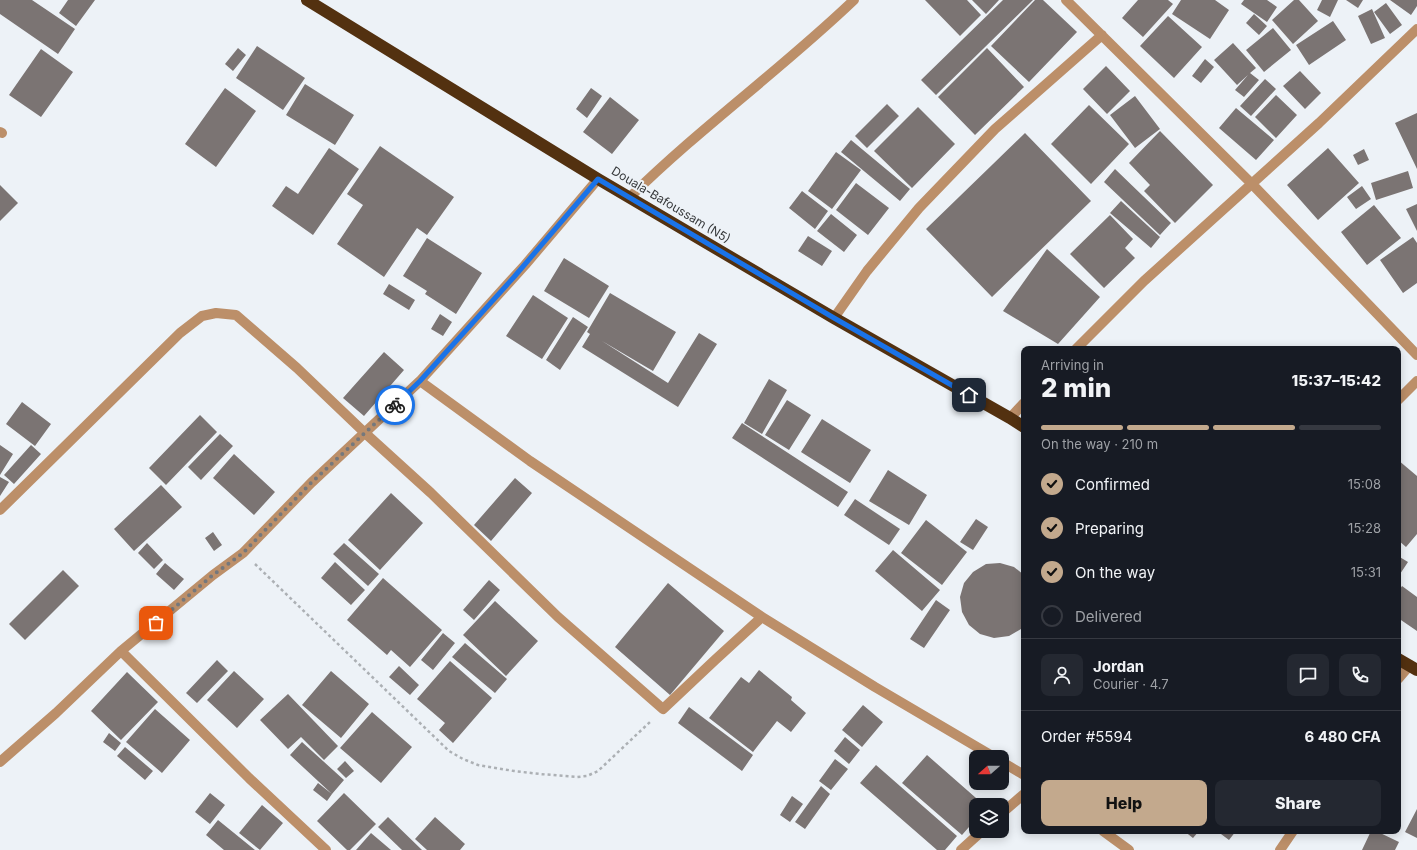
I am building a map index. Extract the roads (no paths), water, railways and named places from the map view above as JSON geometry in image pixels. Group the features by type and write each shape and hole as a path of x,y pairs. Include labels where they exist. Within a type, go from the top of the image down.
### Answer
{"highway":[{"name":"Douala-Bafoussam (N5)","path":"307,0 598,179 834,318 1021,425"},
{"path":"1401,661 1413,668"}],"street":[{"path":"630,197 659,169 751,91 854,0"},
{"path":"1066,0 1251,183 1417,355"},
{"path":"1079,346 1144,280 1319,123 1417,29"},
{"path":"834,318 867,271 925,203 995,130 1102,35"},
{"path":"0,762 56,713 121,651 213,575 243,553 311,483 420,381 525,265 598,179"},
{"path":"0,510 180,333 202,316 216,313 236,314 297,368 431,493 558,617 663,709 762,617"},
{"path":"420,381 530,462 762,617 875,687 982,750"},
{"path":"1401,397 1417,381"},
{"path":"1010,418 1021,406"},
{"path":"121,651 326,850"},
{"path":"1401,677 1413,668"},
{"path":"1009,766 1021,772"},
{"path":"1009,808 1021,797"},
{"path":"1107,834 1129,850"},
{"path":"1280,850 1290,834"},
{"path":"961,850 974,838"}]}
